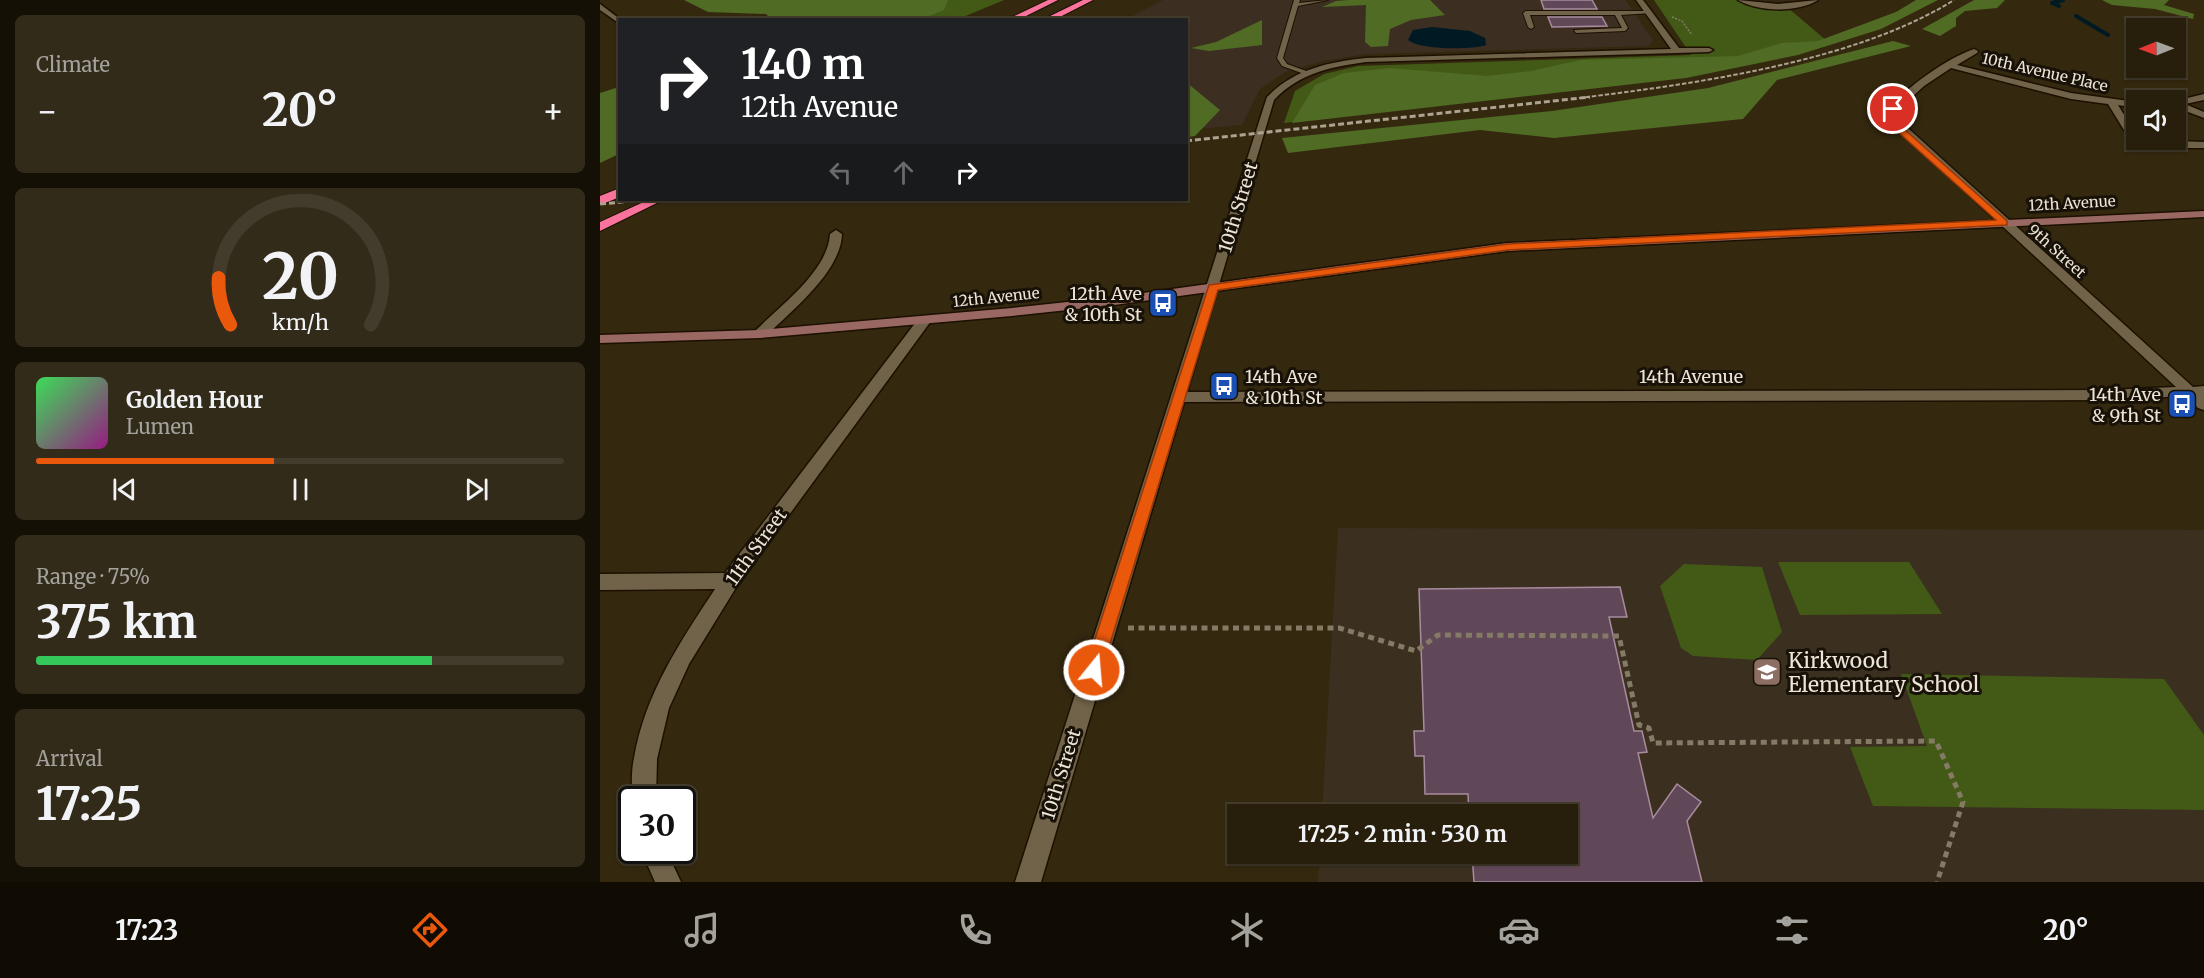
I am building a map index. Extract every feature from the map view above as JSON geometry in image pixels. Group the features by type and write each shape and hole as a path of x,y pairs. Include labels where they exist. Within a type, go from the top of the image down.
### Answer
{"highway":[{"path":"1014,18 1054,0"},
{"path":"1050,18 1089,0"},
{"path":"600,201 618,193"},
{"path":"600,226 655,201"}],"main road":[{"name":"12th Avenue","path":"600,339 760,334 924,321 1213,288 1508,247 2204,214"}],"street":[{"path":"1639,0 1676,50"},
{"path":"1741,0 1754,4 1794,6 1815,0"},
{"path":"600,6 618,20"},
{"name":"10th Street","path":"1028,882 1270,99 1287,82 1308,73 1345,63 1390,58 1709,50"},
{"name":"9th Street","path":"1974,51 1948,65 1907,95 1893,109 1894,122 2004,223 2196,391 2204,405"},
{"name":"10th Avenue Place","path":"1948,65 2071,96 2126,104"},
{"path":"2186,102 2204,97"},
{"path":"2112,103 2126,126"},
{"path":"2186,108 2204,115"},
{"path":"2186,145 2204,145"},
{"path":"760,334 819,273 836,246 836,234"},
{"name":"11th Street","path":"644,786 645,759 658,708 680,659 730,581 924,321"},
{"name":"14th Avenue","path":"1179,397 2105,395 2196,391"},
{"path":"600,582 730,581"},
{"path":"660,864 668,882"}],"lane":[{"path":"1308,73 1284,64 1280,58 1297,3 1325,0"},
{"path":"1531,27 1526,13 1650,15"},
{"path":"1576,31 1623,30 1625,28 1617,13"}],"path":[{"path":"1650,15 1679,18 1695,37"},
{"path":"1107,628 1340,628 1416,651 1438,635 1619,636 1639,725 1649,728 1653,743 1936,741 1963,802 1937,882"}],"shaded area":[{"path":"1163,0 1625,0 1653,40 1648,46 1367,54 1323,61 1285,72 1260,89 1242,125 1188,130 1188,18 1129,18"},
{"name":"Kirkwood Elementary School","path":"1338,528 2204,530 2204,882 1318,882 1319,864 1578,864 1578,804 1323,804"}],"green space":[{"path":"684,0 948,0 944,10 924,18 770,18 766,14 708,12"},
{"path":"881,0 1004,0 961,18 930,18"},
{"path":"1430,0 1445,15 1411,20 1390,29 1388,46 1371,47 1365,42 1366,5 1322,7 1336,1"},
{"path":"1654,0 1754,0 1757,3 1787,7 1827,41 1644,81 1284,123 1295,91 1324,74 1358,66 1691,55"},
{"path":"1916,0 1938,0 1881,29 1798,55 1686,78 1292,123 1315,85 1344,73 1390,68 1487,76 1531,71 1581,60 1738,56 1782,43 1818,41 1896,12"},
{"path":"1974,0 2005,0 1997,8 1965,11 1956,18 1956,26 1940,36 1922,29"},
{"path":"2102,0 2169,0 2164,5 2194,14 2193,19 2155,9 2112,5"},
{"path":"1262,20 1262,45 1209,51 1191,48 1216,42"},
{"path":"1893,41 1911,46 1777,80 1743,119 1554,138 1480,130 1288,153 1282,138 1552,111 1708,88"},
{"path":"1188,84 1220,110 1195,136 1188,137"},
{"path":"618,87 618,154 600,163 600,93"},
{"path":"1778,562 1909,562 1942,614 1800,615"},
{"path":"1684,564 1762,567 1782,632 1757,660 1693,656 1681,648 1660,586"},
{"path":"1901,674 2164,679 2204,735 2204,810 1873,806 1850,747 1927,746"}],"water":[{"path":"1432,27 1470,31 1485,38 1486,45 1446,48 1423,46 1408,40 1413,30"}],"building":[{"path":"1541,0 1592,0 1597,9 1544,9"},
{"path":"1548,17 1602,17 1607,26 1552,27"},
{"path":"1620,587 1627,617 1609,617 1634,731 1642,731 1647,752 1638,753 1653,818 1677,784 1701,802 1687,821 1702,882 1474,882 1473,864 1578,864 1578,804 1468,804 1468,794 1425,794 1424,756 1415,756 1414,731 1424,731 1419,589"}],"waterway":[{"path":"2059,6 2052,3 2063,0"},
{"path":"2076,16 2108,35"}],"railway":[{"path":"1579,98 1672,86 1822,55 1870,40 1954,0"},
{"path":"1188,141 1590,97"},
{"path":"600,204 634,201"}],"place":[{"name":"12th Ave & 10th St","path":"1163,303"},
{"name":"14th Ave & 10th St","path":"1224,386"},
{"name":"14th Ave & 9th St","path":"2182,404"},
{"name":"Kirkwood Elementary School","path":"1767,672"}],"route":[{"path":"1094,670 1213,288 1455,253 1551,243 2004,223 1900,129 1894,122 1893,109"}]}
